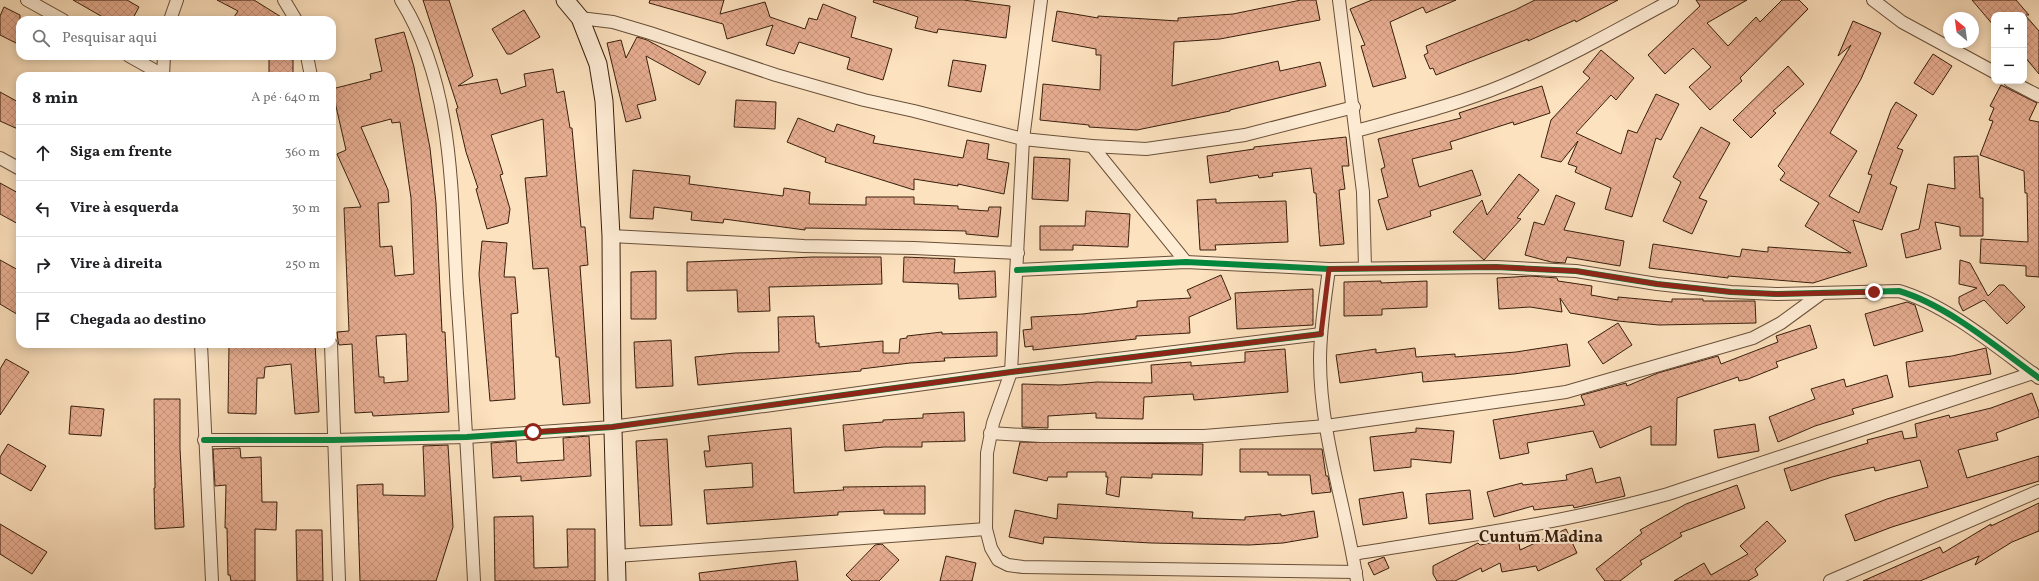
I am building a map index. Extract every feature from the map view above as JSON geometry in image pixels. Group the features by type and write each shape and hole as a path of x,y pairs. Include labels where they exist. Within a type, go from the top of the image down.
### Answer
{"street":[{"path":"27,0 56,16"},
{"path":"171,16 177,0"},
{"path":"401,0 424,44 437,82 448,146 467,437 474,581"},
{"path":"565,0 580,18 598,64 604,101 611,236 612,427 617,581"},
{"path":"1041,0 1023,139 1011,372 990,433 987,453 986,529 991,548 998,560 1008,565 1022,567 1357,577 1326,426 1320,360 1321,334 1329,269"},
{"path":"1339,0 1354,107 1363,192 1365,268"},
{"path":"1356,131 1460,101 1504,85 1554,63 1672,0"},
{"path":"1873,0 1902,22 1991,70"},
{"path":"288,2 294,16"},
{"path":"580,18 613,22 776,74 864,100 914,111 1023,139 1092,146 1146,148 1208,142 1245,135 1354,107"},
{"path":"136,60 158,72"},
{"path":"163,72 164,60"},
{"path":"308,60 310,72"},
{"path":"2016,84 2039,96"},
{"path":"1092,146 1186,262"},
{"path":"0,158 16,167"},
{"path":"611,236 804,246 914,248 1018,253"},
{"path":"1017,270 1186,262 1329,269 1496,267 1576,271 1657,284 1731,292 1776,294 1899,291 1919,297 1937,306 2036,376"},
{"path":"990,433 1041,436 1204,436 1326,426 1566,392 1753,338 1781,323 1822,293"},
{"path":"204,440 333,440 467,437 612,427 1011,372 1321,334"},
{"path":"201,348 204,440 212,581"},
{"path":"331,348 333,440 339,581"},
{"path":"1353,554 1522,527 1613,510 1668,494 2036,376"},
{"path":"1830,581 2039,491"},
{"path":"617,556 986,529"}],"building":[{"path":"73,0 127,0 139,7 134,16 101,16"},
{"path":"217,0 254,0 280,16 235,16 238,11"},
{"path":"423,0 449,0 473,76 458,86 497,79 501,94 526,86 524,74 553,69 557,93 564,91 570,128 572,128 581,227 585,227 588,265 580,266 590,403 563,405 559,357 556,357 548,268 533,269 525,178 547,176 543,119 491,135 503,174 500,175 510,209 508,223 487,229 476,189 478,188 466,152 456,109 458,108"},
{"path":"650,0 724,0 720,14 765,2 770,17 805,29 809,18 817,20 823,4 856,17 851,37 892,49 883,80 847,69 850,58 799,42 794,54 766,45 773,25 727,39 723,24 649,3"},
{"path":"874,0 963,0 1010,6 1006,38 938,29 937,33 915,28 918,17 873,2"},
{"path":"1301,0 1316,0 1320,20 1220,39 1174,42 1172,86 1278,61 1280,71 1320,62 1326,86 1230,111 1137,130 1089,127 1089,125 1040,120 1043,84 1100,90 1101,55 1096,55 1096,49 1052,41 1057,11 1098,18 1098,16 1178,21 1178,18 1233,14"},
{"path":"1372,0 1456,0 1426,13 1423,7 1390,22 1406,78 1373,87 1361,46 1365,45 1350,9"},
{"path":"1535,0 1618,0 1576,22 1575,20 1528,41 1528,39 1436,75 1433,68 1430,69 1424,55 1428,53 1426,46 1515,10"},
{"path":"1696,0 1747,0 1707,23 1728,46 1756,17 1760,22 1782,0 1799,0 1808,9 1740,78 1742,81 1710,110 1689,87 1711,67 1693,48 1665,74 1648,55 1700,6"},
{"path":"1972,0 2016,0 2026,12 1991,12 1991,22"},
{"path":"4,7 20,15 16,16 16,43 0,35 0,16"},
{"path":"524,10 540,37 511,54 507,54 492,29"},
{"path":"2027,17 2039,31 2039,74 2027,60"},
{"path":"1853,21 1881,33 1861,79 1830,133 1857,151 1829,196 1859,213 1872,175 1868,174 1891,110 1896,102 1917,115 1897,148 1903,150 1890,184 1897,187 1882,230 1853,220 1867,266 1813,283 1728,276 1728,278 1649,268 1653,244 1740,257 1742,249 1768,252 1768,247 1851,253 1805,226 1819,203 1780,180 1785,173 1778,166 1817,104 1851,45 1838,56"},
{"path":"404,32 414,67 430,148 436,203 442,332 445,332 449,412 373,416 372,412 355,413 352,344 339,345 338,341 337,332 349,331 344,208 361,207 337,154 346,150 336,106 336,88 371,79 370,74 382,71 375,39","holes":["391,119 392,123 400,122 411,198 414,274 395,276 392,246 380,247 378,203 389,202 388,190 361,127","406,334 408,381 384,383 384,377 379,377 376,336"]},
{"path":"637,37 647,40 706,72 699,85 646,56 656,100 637,105 641,118 626,122 607,43 621,40 626,58"},
{"path":"1601,50 1634,78 1616,100 1611,95 1576,133 1621,154 1628,130 1637,133 1656,94 1679,104 1661,140 1656,138 1632,217 1605,209 1611,188 1575,172 1577,167 1568,164 1578,141 1561,162 1541,157 1551,120 1590,78 1583,72"},
{"path":"1933,54 1952,66 1933,95 1914,83"},
{"path":"269,60 293,60 293,72 269,72"},
{"path":"953,60 986,65 981,92 948,86"},
{"path":"1788,66 1804,84 1773,111 1776,113 1751,138 1733,120"},
{"path":"2001,85 2037,103 2029,120 2039,122 2039,277 2026,276 2026,266 1980,263 1981,239 2028,242 2027,193 2025,193 2024,171 1980,155 1993,121 1989,120 1994,108 1990,106"},
{"path":"1542,86 1550,113 1514,125 1513,122 1450,142 1452,149 1412,159 1419,187 1472,170 1481,195 1430,211 1431,216 1387,230 1378,200 1388,197 1381,169 1385,167 1378,139 1461,118 1459,113"},
{"path":"0,92 16,101 16,128 0,121"},
{"path":"736,100 776,102 775,129 734,127"},
{"path":"798,118 834,132 837,124 875,136 873,143 963,158 967,140 989,144 987,159 1009,163 1004,194 958,184 958,186 914,179 914,190 825,162 826,158 787,142"},
{"path":"1701,127 1730,143 1699,198 1707,201 1692,234 1663,221 1681,182 1673,177"},
{"path":"1346,137 1349,166 1342,166 1345,189 1339,190 1344,244 1320,246 1316,193 1314,193 1311,168 1272,173 1273,176 1259,178 1258,175 1210,183 1207,156 1254,149 1254,147"},
{"path":"1978,156 1980,198 1983,198 1983,236 1960,236 1960,227 1935,222 1941,249 1906,258 1901,234 1919,229 1928,184 1955,189 1954,157"},
{"path":"1034,157 1070,159 1068,201 1032,199"},
{"path":"633,170 690,176 689,184 783,196 784,188 810,192 809,204 866,205 866,197 914,197 914,204 958,206 958,209 988,211 989,207 1001,207 998,237 966,234 966,231 805,228 805,230 724,219 723,223 691,220 692,212 654,207 653,219 630,218"},
{"path":"1519,174 1539,190 1517,218 1521,219 1484,260 1453,232 1482,200 1487,215"},
{"path":"0,183 16,192 16,223 0,214"},
{"path":"1556,195 1575,203 1564,230 1624,241 1620,266 1567,257 1565,263 1551,262 1525,255 1534,222 1544,225"},
{"path":"1216,199 1216,203 1286,201 1288,242 1215,245 1216,250 1200,250 1197,200"},
{"path":"1086,211 1130,214 1128,247 1073,245 1073,250 1040,250 1040,226 1085,226"},
{"path":"482,241 507,243 504,277 515,277 518,313 511,314 515,399 490,401 479,274"},
{"path":"813,257 881,257 882,284 769,287 770,311 738,312 737,290 687,291 687,262"},
{"path":"904,257 955,259 954,273 995,271 996,297 959,299 958,284 903,282"},
{"path":"0,260 16,269 16,314 0,304"},
{"path":"1960,260 1970,263 1988,296 1999,285 2004,285 2025,307 2007,324 1984,300 1963,311 1959,303 1959,297 1977,288 1959,284"},
{"path":"656,271 656,319 631,319 631,272"},
{"path":"1221,275 1231,299 1189,317 1190,333 1136,336 1136,339 1033,350 1033,346 1025,347 1023,330 1032,329 1031,317 1083,314 1137,307 1137,301 1191,298 1187,290"},
{"path":"1531,276 1557,278 1558,281 1592,286 1591,295 1618,300 1618,297 1672,302 1672,299 1703,299 1703,301 1755,301 1756,323 1659,325 1618,321 1570,313 1560,298 1562,312 1530,307 1499,309 1497,278"},
{"path":"1381,281 1381,283 1427,281 1427,307 1382,309 1382,315 1344,316 1344,282"},
{"path":"1313,289 1313,325 1237,329 1235,293"},
{"path":"1907,302 1915,305 1923,331 1874,346 1865,314"},
{"path":"814,316 816,343 819,343 819,347 883,341 883,353 899,353 900,339 907,338 907,336 942,332 942,334 997,332 997,356 944,358 945,361 910,363 861,369 861,371 698,385 695,357 735,353 779,352 778,317"},
{"path":"1618,323 1632,345 1603,364 1588,342"},
{"path":"1810,325 1817,348 1776,362 1778,367 1748,379 1739,381 1738,377 1677,398 1676,445 1651,445 1651,426 1600,448 1593,431 1527,443 1529,453 1500,459 1493,420 1585,405 1581,396 1582,395 1626,383 1627,386 1658,373 1718,356 1721,364 1778,342 1776,336"},
{"path":"671,340 673,386 636,388 634,342"},
{"path":"1567,344 1570,366 1514,374 1423,382 1422,372 1340,383 1336,355 1376,349 1376,353 1415,348 1416,357 1455,354 1455,357 1516,352"},
{"path":"229,348 315,348 319,412 295,414 291,364 265,367 264,378 257,378 256,414 228,413"},
{"path":"1986,348 1991,374 1909,387 1906,362 1952,356"},
{"path":"1285,349 1288,392 1194,400 1193,394 1144,397 1143,419 1096,418 1096,413 1048,416 1048,428 1022,427 1022,384 1060,385 1097,382 1152,383 1151,365 1191,362 1191,366 1245,362 1245,352"},
{"path":"6,359 29,372 0,415 0,369"},
{"path":"1887,375 1893,397 1852,409 1854,414 1815,426 1778,442 1769,417 1815,399 1811,389 1844,379 1846,387"},
{"path":"2032,393 2039,412 2039,417 1996,433 1998,440 1958,450 1967,478 2039,456 2039,481 1892,527 1855,541 1845,515 1887,499 1928,487 1920,460 1875,471 1874,467 1832,477 1791,491 1784,469 1868,443 1867,440 1902,431 1904,439 1917,437 1915,424 1949,415 1950,418 1991,408"},
{"path":"154,399 180,399 180,448 184,527 155,529"},
{"path":"71,406 104,409 101,436 69,434"},
{"path":"964,412 965,441 922,442 922,447 884,447 845,451 843,425 883,422 883,420 923,418 923,414"},
{"path":"1755,424 1759,451 1718,458 1714,430"},
{"path":"791,428 794,493 844,490 843,487 925,486 925,514 884,514 884,510 838,512 838,515 707,524 704,490 753,487 752,463 706,467 704,451 710,451 708,436"},
{"path":"1416,428 1454,431 1451,463 1411,459 1411,467 1374,471 1370,437 1416,432"},
{"path":"589,436 591,476 521,481 521,476 493,478 491,443 516,441 517,463 564,460 563,438"},
{"path":"667,439 672,525 640,526 636,441"},
{"path":"1020,442 1203,444 1202,475 1152,474 1152,478 1121,477 1119,497 1106,494 1108,477 1106,477 1106,472 1067,472 1067,477 1048,477 1047,481 1013,473"},
{"path":"8,444 46,466 31,491 0,473 0,457"},
{"path":"448,445 453,527 436,581 360,581 357,485 383,484 383,495 425,496 423,446"},
{"path":"240,448 241,458 261,457 262,502 277,502 276,530 255,529 255,581 231,581 230,575 228,575 227,528 225,528 226,485 215,486 213,449"},
{"path":"1240,449 1322,449 1326,476 1328,476 1331,492 1312,494 1310,475 1268,475 1268,472 1240,472"},
{"path":"1592,468 1596,483 1620,477 1625,496 1574,508 1573,505 1534,510 1533,506 1494,517 1487,492 1522,483 1523,485 1567,480 1566,475"},
{"path":"1737,485 1745,508 1680,533 1682,536 1640,561 1642,564 1620,581 1605,581 1596,569 1642,533 1640,530 1686,504"},
{"path":"1470,490 1473,519 1429,524 1426,494"},
{"path":"1403,492 1407,518 1363,525 1359,499"},
{"path":"2039,503 2039,531 2012,542 1975,565 1979,556 1920,581 1863,581 1940,547 1943,553 1991,524 1991,526"},
{"path":"1058,504 1193,512 1192,518 1245,520 1245,517 1281,514 1281,516 1314,511 1318,537 1283,543 1249,545 1151,543 1044,537 1043,544 1009,537 1015,510 1057,519"},
{"path":"533,516 534,568 568,567 567,529 595,529 595,581 495,581 494,517"},
{"path":"1767,521 1786,541 1755,569 1758,575 1748,581 1674,581 1704,563 1711,575 1748,554 1740,546"},
{"path":"0,524 47,552 32,574 0,554"},
{"path":"1566,529 1577,553 1538,571 1536,566 1502,572 1500,563 1482,572 1481,568 1455,581 1437,581 1433,574 1433,566 1478,543 1480,545 1518,537 1520,550"},
{"path":"296,530 322,530 323,581 297,581"},
{"path":"882,544 899,560 879,581 852,581 846,575 875,545"},
{"path":"946,556 976,563 972,581 940,581"},
{"path":"1384,557 1389,568 1374,575 1368,563"},
{"path":"796,561 798,581 700,581 699,573"}],"cycle path":[{"path":"1017,270 1186,262 1329,269 1496,267 1576,271 1657,284 1731,292 1776,294 1899,291 1935,306 1972,328 2039,378"},
{"path":"204,440 333,440 467,437 612,427 1011,372 1321,334"}],"district":[{"name":"Cuntum Madina","path":"1541,536"}],"route":[{"path":"533,432 612,427 1011,372 1321,334 1329,269 1496,267 1576,271 1657,284 1731,292 1776,294 1874,292"}]}
